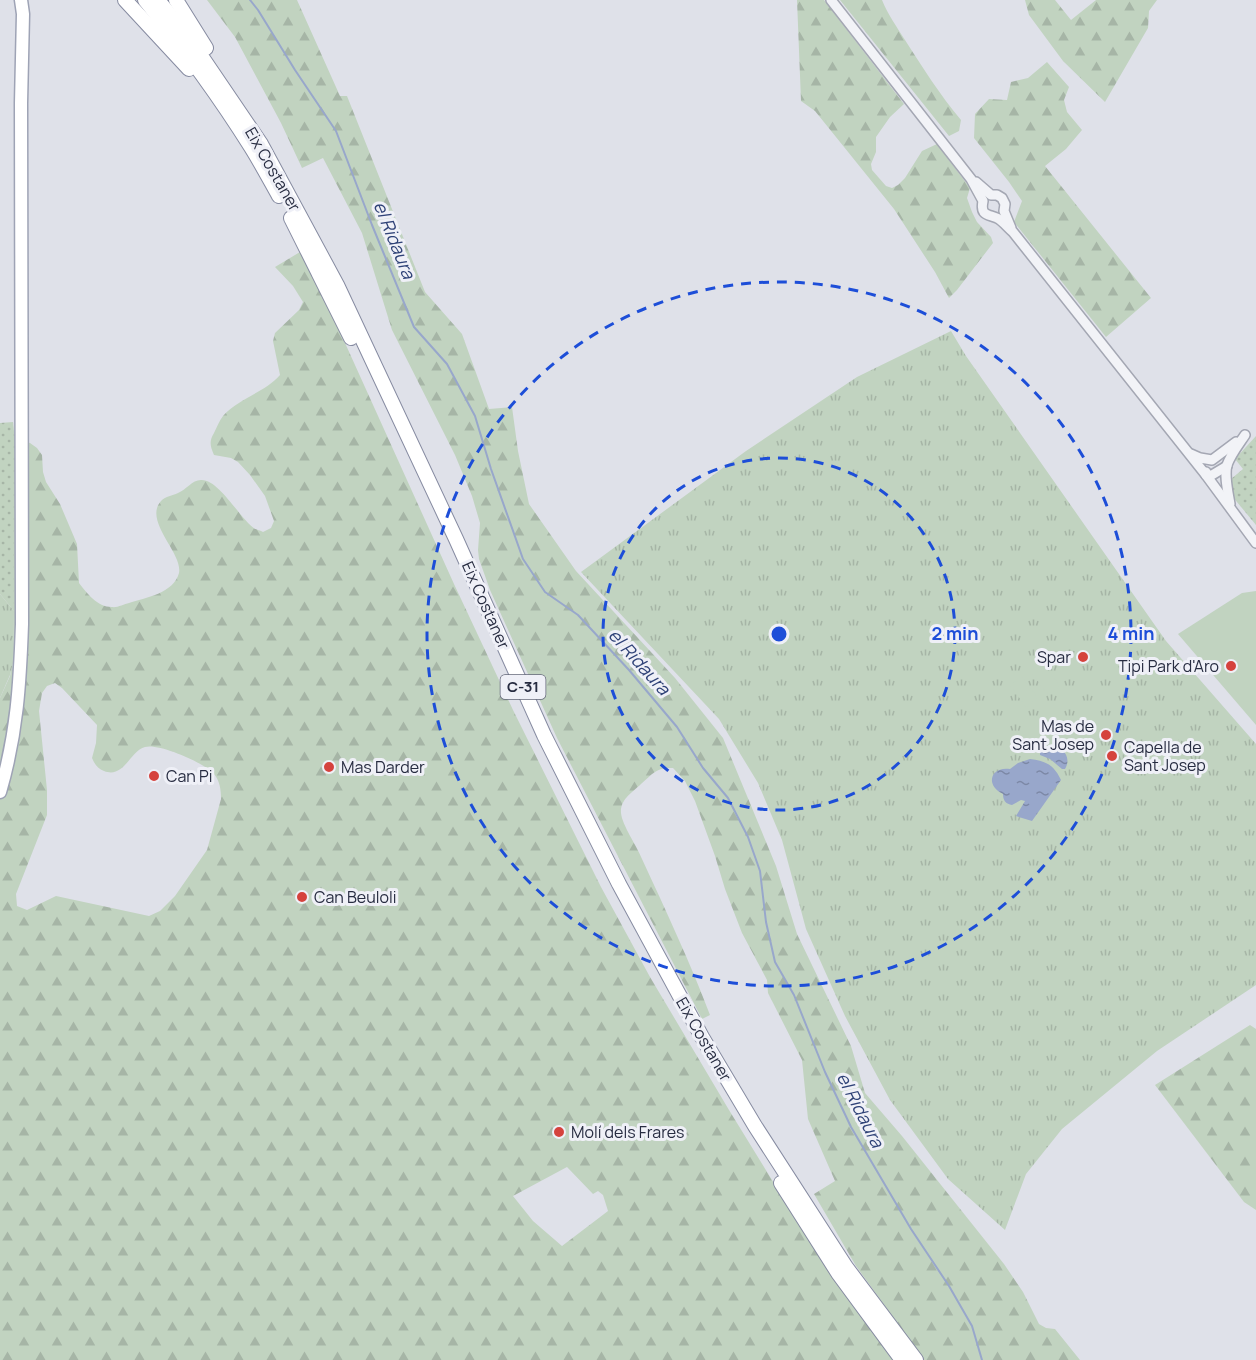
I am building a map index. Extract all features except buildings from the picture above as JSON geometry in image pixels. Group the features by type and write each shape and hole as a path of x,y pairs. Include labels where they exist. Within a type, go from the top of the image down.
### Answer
{"highway":[{"path":"125,0 242,124"},
{"name":"Eix Costaner","path":"145,0 242,124 261,144 337,285 456,539 544,735 652,947 702,1037 790,1181 846,1267 916,1360"},
{"name":"Eix Costaner","path":"158,0 191,41 242,124 253,150 288,213 373,382 537,737 650,960 793,1204 838,1273 902,1360"},
{"path":"176,0 234,93 242,124"}],"main road":[{"path":"0,792 14,738 19,699 22,624 21,104 23,14 21,0"}],"street":[{"path":"831,0 987,198"},
{"path":"997,195 1002,198 1005,204 1000,214 991,217 985,213 982,208 987,198 997,195"},
{"path":"1000,214 1206,475 1256,543"},
{"path":"1206,475 1206,468 1212,460 1245,435 1227,466 1227,489 1232,509"},
{"path":"1188,452 1200,458 1212,460"},
{"path":"1206,475 1212,475 1227,466"}],"green space":[{"path":"207,0 297,0 340,96 347,96 425,292 462,334 489,409 512,407 529,504 576,571 675,678 723,738 776,866 797,934 851,1046 865,1093 1004,1264 1023,1292 1039,1324 1055,1329 1080,1360 924,1360 856,1266 814,1194 835,1181 808,1119 802,1060 768,993 767,980 742,933 695,801 685,781 673,768 657,771 628,796 621,808 621,813 669,917 710,1015 702,1019 557,738 490,590 479,559 480,523 472,496 455,455 392,330 362,233 323,158 302,168 235,37"},
{"path":"797,0 824,0 904,104 890,117 876,137 876,152 871,164 872,170 886,186 892,188 898,185 922,151 937,144 970,188 967,198 972,212 993,243 949,298 894,209 815,111 801,101"},
{"path":"840,0 882,0 925,71 961,120 959,131 949,136"},
{"path":"1025,0 1055,0 1071,20 1096,0 1157,0 1149,11 1148,28 1105,102 1063,61 1029,15"},
{"path":"1047,62 1069,87 1064,100 1067,112 1082,130 1066,149 1045,166 1151,298 1106,337 1014,222 1022,201 974,138 975,114 989,99 1007,100 1011,82 1028,78"},
{"path":"300,252 336,323 513,710 601,887 650,977 810,1242 894,1360 0,1360 0,698 13,663 15,440 30,443 42,455 46,482 60,504 77,544 79,583 93,599 102,605 116,607 151,597 165,590 176,580 179,565 160,527 157,509 163,499 181,492 195,482 208,481 215,486 255,529 263,532 271,528 274,521 265,496 250,475 231,458 214,455 211,444 219,422 229,410 280,375 273,341 275,333 299,310 303,302 293,286 275,267","holes":["55,683 97,725 92,758 100,769 117,771 140,750 152,747 170,751 201,764 213,773 219,782 221,799 207,850 175,896 160,911 149,916 56,896 27,910 17,906 16,894 47,815 47,790 39,711 42,693 47,686","567,1167 593,1194 598,1191 603,1195 608,1211 562,1246 533,1221 513,1196"]},
{"path":"951,331 966,356 1166,641 1256,744 1256,985 1157,1051 1062,1129 1026,1174 1005,1230 948,1179 890,1100 845,1016 806,929 782,840 758,783 719,719 581,572 746,451 857,377"},
{"path":"13,422 15,440 14,611 0,594 0,423"},
{"path":"1256,436 1256,525 1232,496 1231,479 1243,469 1235,459"},
{"name":"Tipi Park d'Aro","path":"1256,591 1256,725 1178,634 1242,593"},
{"path":"0,594 14,611 13,663 0,698"},
{"path":"1044,665 1060,686 1048,695 1032,673"},
{"path":"1022,677 1038,698 1026,707 1010,685"},
{"path":"1171,729 1187,752 1162,771 1145,748"},
{"path":"1250,1025 1256,1029 1256,1210 1244,1202 1155,1085"}],"water":[{"path":"1051,745 1065,753 1067,765 1065,769 1040,755 1041,749"},
{"path":"1030,759 1049,765 1061,780 1032,821 1016,816 1025,801 1008,804 1003,794 997,791 992,782 994,773 1010,769"}],"waterway":[{"name":"el Ridaura","path":"250,0 336,131 414,327 447,364 475,416 523,559 545,592 578,615 629,670 677,727 703,768 728,798 748,837 760,871 766,922 775,962 794,995 825,1072 851,1127 972,1326 982,1360"}],"place":[{"name":"Spar","path":"1083,657"},
{"name":"Tipi Park d'Aro","path":"1231,666"},
{"name":"Mas de Sant Josep","path":"1106,735"},
{"name":"Capella de Sant Josep","path":"1112,756"},
{"name":"Mas Darder","path":"329,767"},
{"name":"Can Pi","path":"154,776"},
{"name":"Can Beuloli","path":"302,897"},
{"name":"Molí dels Frares","path":"559,1132"}]}
